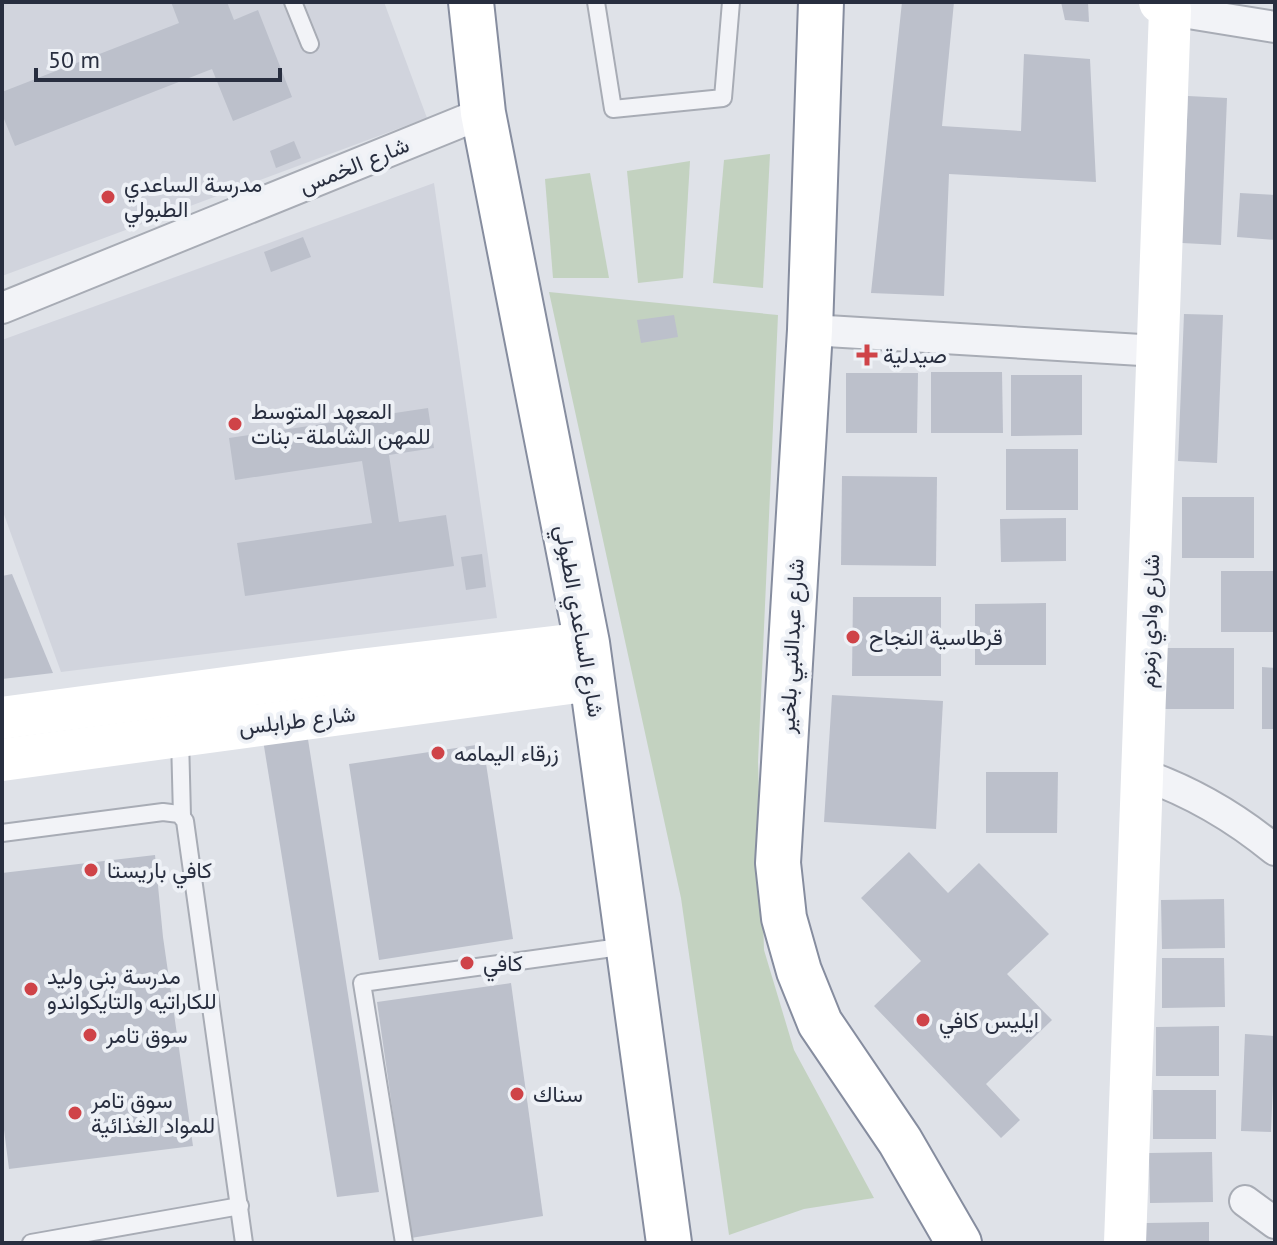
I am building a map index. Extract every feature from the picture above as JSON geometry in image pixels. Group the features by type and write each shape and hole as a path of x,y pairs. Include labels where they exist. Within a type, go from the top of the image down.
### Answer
{"highway":[{"name":"شارع الساعدي الطبولي","path":"471,2 483,113 590,662 666,1222"},
{"name":"شارع عبدالنبي بلخير","path":"821,2 810,330 778,863 784,918 799,971 820,1023 900,1141 959,1243"},
{"path":"648,1243 666,1222"}],"main road":[{"name":"شارع وادي زمزم","path":"1125,1243 1144,775 1167,5"},
{"name":"شارع طرابلس","path":"2,718 359,670 590,662"},
{"name":"شارع طرابلس","path":"2,760 180,735 590,662"}],"street":[{"path":"1167,5 1275,27"},
{"name":"شارع الخمس","path":"2,308 483,113"},
{"path":"810,330 1158,351"},
{"path":"1144,775 1181,788 1206,802 1275,850"},
{"path":"1245,1201 1275,1223"}],"lane":[{"path":"293,2 310,44"},
{"path":"596,2 613,109 723,98 731,2"},
{"path":"180,735 182,816 244,1243"},
{"path":"2,833 163,812 182,816"},
{"path":"404,1243 362,983 628,945"},
{"path":"31,1243 240,1206"}],"shaded area":[{"name":"مدرسة الساعدي الطبولي","path":"2,2 384,2 427,118 2,276"},
{"name":"المعهد المتوسط للمهن الشاملة - بنات","path":"434,183 497,618 61,672 2,509 2,340"}],"green space":[{"path":"770,154 763,288 713,283 724,160"},
{"path":"690,161 683,278 638,283 627,171"},
{"path":"590,173 609,278 553,278 545,179"},
{"path":"549,292 778,315 758,762 764,950 794,1050 874,1198 804,1209 729,1235 681,898"}],"building":[{"path":"171,2 227,2 234,20 258,10 292,97 233,121 212,69 15,146 2,114 2,92 179,23"},
{"path":"902,2 954,2 942,126 1021,131 1024,54 1090,59 1096,182 949,174 944,296 871,293"},
{"path":"1061,2 1088,2 1089,22 1065,20"},
{"path":"1188,96 1227,98 1221,245 1182,243"},
{"path":"294,141 301,158 276,168 270,151"},
{"path":"1240,193 1275,195 1275,240 1237,237"},
{"path":"303,237 311,257 271,272 264,252"},
{"path":"1184,314 1223,315 1217,463 1178,461"},
{"path":"674,315 678,337 641,343 637,320"},
{"path":"931,372 1002,372 1003,433 931,433"},
{"path":"846,373 918,373 917,433 846,433"},
{"path":"1011,375 1082,375 1082,435 1011,436"},
{"path":"428,408 434,448 389,455 399,522 446,515 454,566 245,596 237,543 372,523 362,461 235,480 229,438"},
{"path":"1006,449 1078,449 1078,510 1006,510"},
{"path":"842,476 937,477 936,566 841,565"},
{"path":"1182,497 1254,497 1254,558 1182,558"},
{"path":"1066,518 1066,561 1001,562 1000,519"},
{"path":"482,554 486,587 466,590 461,557"},
{"path":"1221,571 1275,571 1275,632 1221,632"},
{"path":"12,574 53,673 2,679 2,576"},
{"path":"853,597 941,597 941,676 852,676"},
{"path":"1046,603 1046,665 975,665 975,604"},
{"path":"1163,648 1234,648 1234,709 1163,709"},
{"path":"1262,667 1275,668 1275,729 1262,729"},
{"path":"832,695 943,701 936,829 824,822"},
{"path":"307,733 379,1192 337,1197 263,740"},
{"path":"483,744 513,939 379,960 349,764"},
{"path":"986,772 1058,772 1057,833 986,833"},
{"path":"909,852 948,893 979,863 1049,934 1007,974 1052,1020 986,1084 1020,1120 1001,1138 874,1006 921,961 861,898"},
{"name":"سوق تامر","path":"155,855 163,937 193,1146 9,1169 2,1114 2,873"},
{"path":"1224,899 1225,948 1162,949 1161,900"},
{"path":"1162,958 1224,958 1225,1007 1162,1008"},
{"path":"511,983 543,1216 411,1238 377,1002"},
{"path":"1219,1026 1219,1076 1156,1076 1156,1027"},
{"path":"1245,1034 1275,1036 1271,1132 1241,1131"},
{"path":"1153,1090 1216,1090 1216,1139 1153,1139"},
{"path":"1212,1152 1213,1202 1150,1203 1149,1153"},
{"path":"1209,1222 1209,1243 1146,1243 1146,1223"}],"place":[{"name":"مدرسة الساعدي الطبولي","path":"108,197"},
{"name":"صيدلية","path":"867,355"},
{"name":"المعهد المتوسط للمهن الشاملة - بنات","path":"235,424"},
{"name":"قرطاسية النجاح","path":"853,637"},
{"name":"زرقاء اليمامه","path":"438,753"},
{"name":"كافي باريستا","path":"91,870"},
{"name":"كافي","path":"467,963"},
{"name":"مدرسة بني وليد للكاراتيه والتايكواندو","path":"31,989"},
{"name":"ايليس كافي","path":"923,1020"},
{"name":"سوق تامر","path":"90,1035"},
{"name":"سناك","path":"517,1094"},
{"name":"سوق تامر للمواد الغذائية","path":"75,1113"}]}
